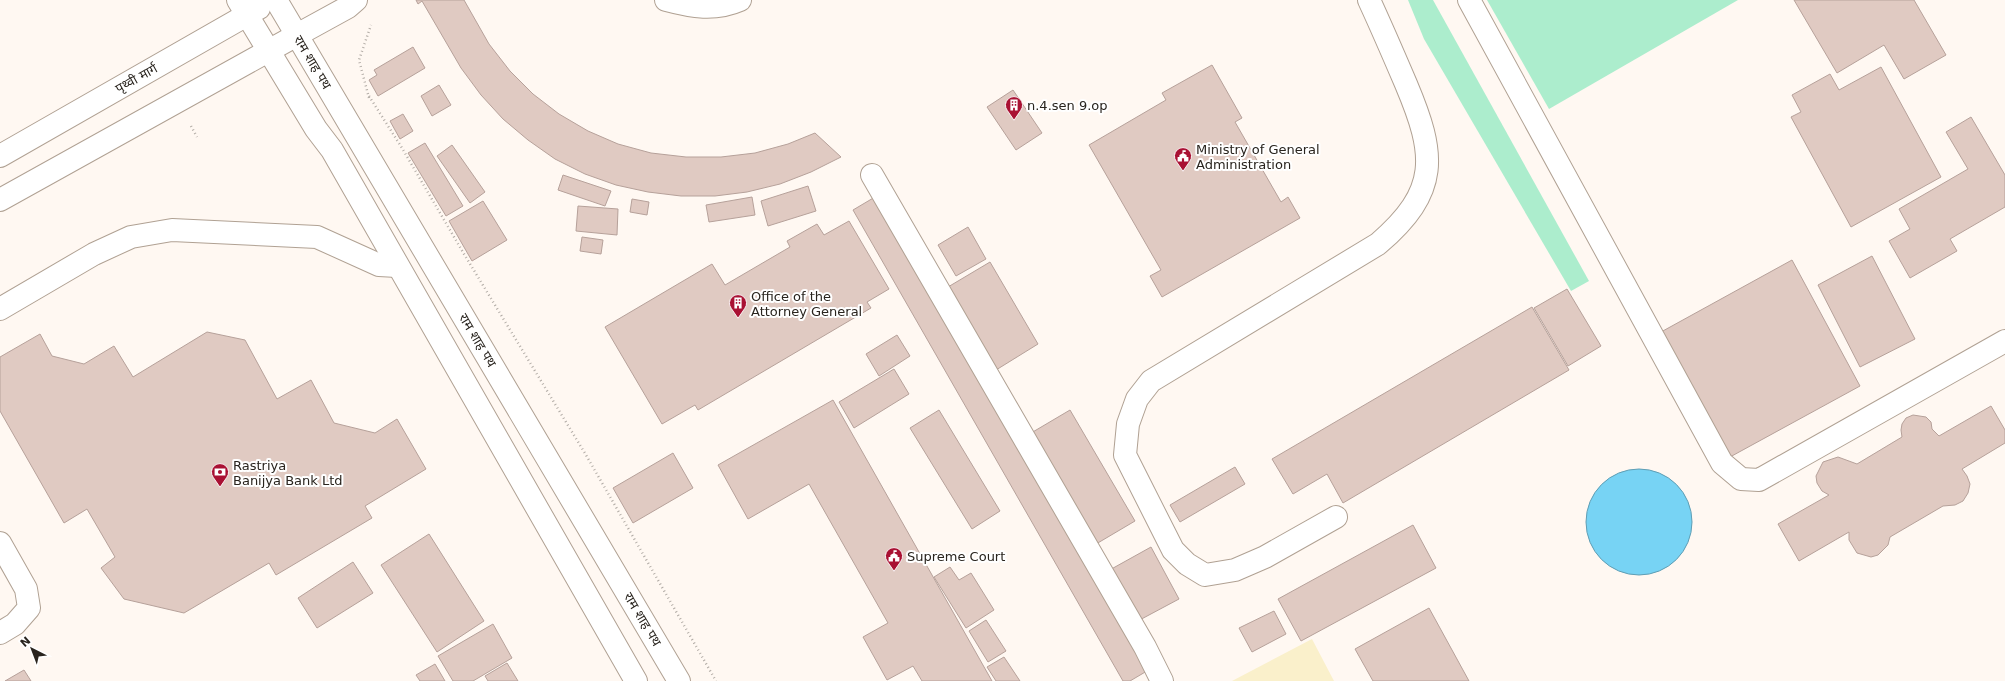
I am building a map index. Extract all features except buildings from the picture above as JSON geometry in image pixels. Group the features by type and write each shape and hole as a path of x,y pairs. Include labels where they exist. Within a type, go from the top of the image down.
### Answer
{"main road":[{"name":"पृथ्वी मार्ग","path":"0,156 243,7 273,0"},
{"name":"राम शाह पथ","path":"276,0 349,121 679,681"},
{"path":"0,200 348,7 356,0"},
{"path":"666,0 683,5 710,8 740,0"},
{"path":"1336,518 1265,557 1234,570 1205,575 1187,564 1173,550 1125,455 1128,424 1137,399 1151,381 1378,244 1401,222 1419,196 1428,166 1426,137 1417,110 1369,0"},
{"path":"1469,0 1722,463 1741,479 1759,480 2005,341"},
{"path":"243,7 316,128 332,150 397,266 636,681"},
{"path":"872,174 1145,647 1162,681"},
{"path":"0,309 94,254 131,237 172,230 317,237 379,265 397,266"},
{"path":"0,543 26,588 29,608 15,624 0,633"}],"path":[{"path":"369,20 371,27 358,60 369,96 402,148 472,268 586,455 716,681"},
{"path":"349,121 366,108 369,96"}],"green space":[{"path":"1408,0 1433,0 1589,281 1571,291 1424,39"},
{"path":"1487,0 1738,0 1549,109"}],"sand":[{"path":"1312,639 1334,681 1232,681"}],"water":[{"path":"1639,469 1659,473 1677,484 1688,502 1692,522 1688,542 1677,560 1659,571 1639,575 1619,571 1601,560 1590,542 1586,522 1590,502 1601,484 1619,473"}],"place":[{"name":"n.4.sen 9.op","path":"1014,120"},
{"name":"Ministry of General Administration","path":"1183,171"},
{"name":"Office of the Attorney General","path":"738,318"},
{"name":"Rastriya Banijya Bank Ltd","path":"220,487"},
{"name":"Supreme Court","path":"894,571"}]}
